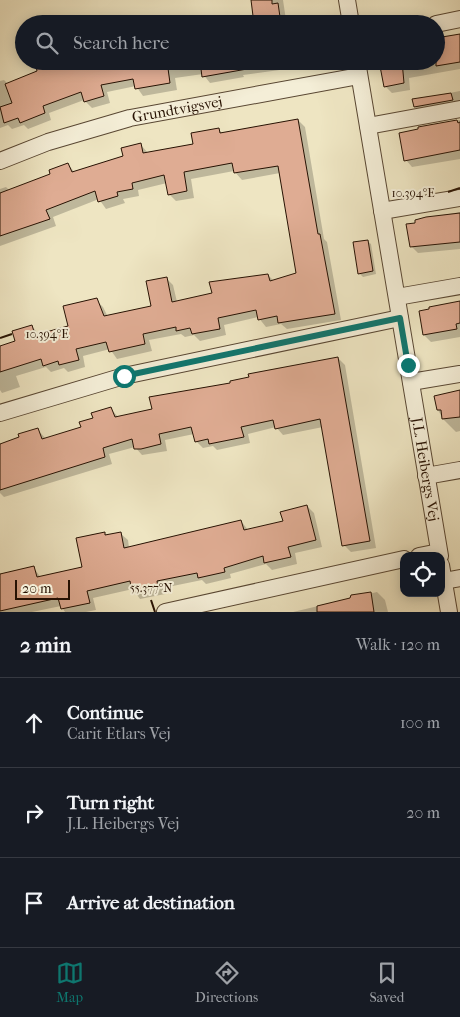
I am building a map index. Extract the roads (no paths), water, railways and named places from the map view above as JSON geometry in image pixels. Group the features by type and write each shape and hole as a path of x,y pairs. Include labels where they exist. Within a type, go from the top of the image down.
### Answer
{"street":[{"path":"347,0 350,15"},
{"path":"445,22 460,19"},
{"name":"Grundtvigsvej","path":"0,161 48,142 130,118 349,70"},
{"name":"J.L. Heibergs Vej","path":"358,70 426,476 442,552"},
{"path":"368,126 460,109"},
{"path":"382,211 460,198"},
{"path":"397,297 460,286"},
{"path":"0,413 124,376 400,318"},
{"path":"411,382 460,374"},
{"path":"426,476 460,470"},
{"path":"165,612 400,560"},
{"name":"J.L. Heibergs Vej","path":"445,566 449,612"}]}
